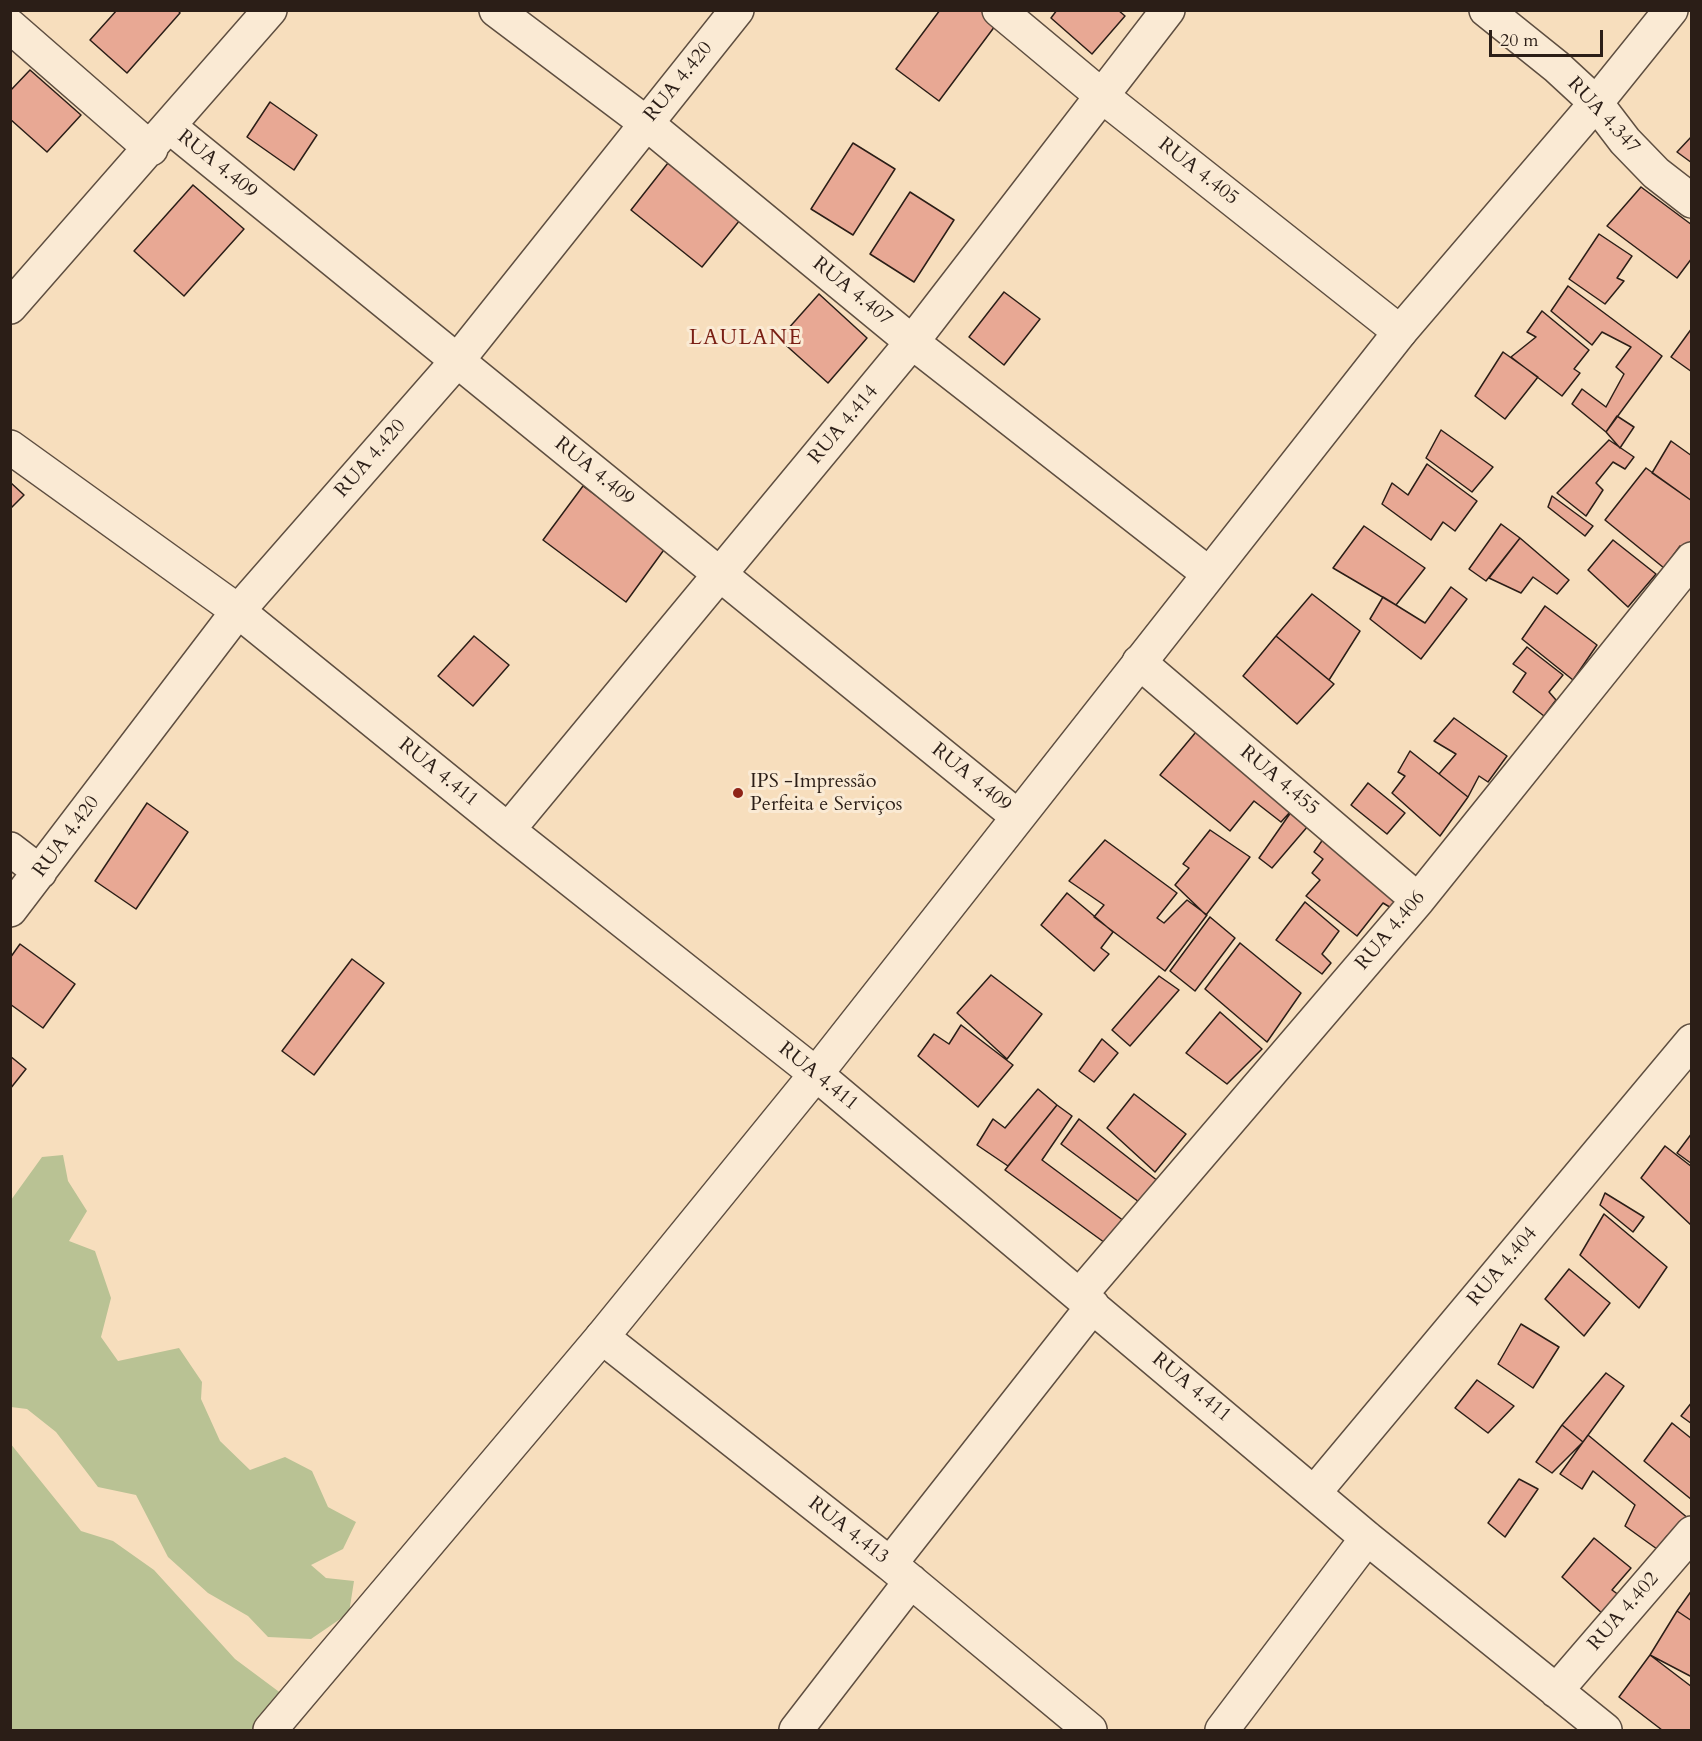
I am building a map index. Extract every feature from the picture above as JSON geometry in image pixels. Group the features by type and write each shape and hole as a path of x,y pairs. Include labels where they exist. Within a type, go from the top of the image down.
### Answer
{"street":[{"path":"10,307 161,138 270,10"},
{"name":"RUA 4.407","path":"496,10 646,123 912,342 1209,574"},
{"name":"RUA 4.420","path":"10,910 238,611 457,361 736,10"},
{"name":"RUA 4.405","path":"999,10 1102,96 1400,332"},
{"name":"RUA 4.414","path":"508,830 912,342 1168,10"},
{"name":"RUA 4.347","path":"1486,10 1557,67 1596,103 1625,141 1648,165 1692,201"},
{"path":"270,1731 602,1337 816,1074 1400,332 1596,103 1671,10"},
{"name":"RUA 4.409","path":"10,27 457,361 1017,816"},
{"name":"RUA 4.411","path":"10,447 238,611 508,830 816,1074 1367,1538 1605,1731"},
{"name":"RUA 4.406","path":"796,1731 900,1572 1087,1300 1418,900 1692,559"},
{"name":"RUA 4.455","path":"1139,662 1418,900"},
{"path":"10,849 40,873"},
{"name":"RUA 4.404","path":"1314,1493 1692,1041"},
{"name":"RUA 4.413","path":"602,1337 900,1572 1090,1731"},
{"name":"RUA 4.402","path":"1556,1691 1692,1533"},
{"path":"1222,1731 1367,1538"}],"green space":[{"path":"63,1155 68,1181 87,1211 69,1241 95,1251 111,1298 101,1337 118,1361 179,1348 202,1382 201,1399 220,1441 250,1470 285,1457 312,1471 328,1507 356,1522 343,1549 311,1565 326,1578 354,1581 349,1613 311,1639 268,1637 248,1616 208,1593 168,1557 136,1495 98,1487 56,1432 27,1409 11,1407 11,1200 42,1157"},
{"path":"10,1443 81,1531 113,1541 154,1570 235,1659 282,1694 253,1730 11,1730"}],"building":[{"path":"117,10 178,10 180,13 127,73 90,40"},
{"path":"940,10 991,10 1001,18 939,101 896,69"},
{"path":"1057,10 1118,10 1125,16 1092,54 1051,18"},
{"path":"30,70 81,115 47,152 10,119 10,91"},
{"path":"270,102 317,135 294,170 247,137"},
{"path":"1692,136 1692,163 1677,152"},
{"path":"853,143 895,169 853,235 811,209"},
{"path":"668,163 740,220 702,267 631,210"},
{"path":"193,185 244,229 184,296 134,251"},
{"path":"1641,187 1692,225 1692,258 1677,278 1607,226"},
{"path":"910,192 954,220 914,282 870,254"},
{"path":"1599,234 1632,256 1617,278 1624,281 1605,304 1569,279"},
{"path":"1568,286 1662,356 1606,432 1572,404 1582,389 1606,407 1624,374 1616,367 1631,347 1602,332 1592,345 1551,311"},
{"path":"1004,292 1040,319 1004,365 969,337"},
{"path":"819,294 867,338 828,383 779,339"},
{"path":"1542,311 1589,350 1574,369 1580,373 1562,396 1511,357 1536,337 1527,332"},
{"path":"1692,328 1692,372 1671,357"},
{"path":"1503,352 1538,377 1505,419 1475,396"},
{"path":"1617,416 1634,427 1620,448 1606,432"},
{"path":"1441,430 1493,467 1472,492 1426,458"},
{"path":"1609,440 1634,457 1625,469 1613,462 1596,483 1603,490 1586,516 1557,493"},
{"path":"1671,441 1692,456 1692,501 1652,473"},
{"path":"1427,464 1477,501 1455,531 1443,522 1431,540 1382,504 1392,483 1408,495"},
{"path":"1646,468 1692,501 1692,540 1684,549 1680,546 1664,568 1605,520"},
{"path":"10,482 24,495 10,509"},
{"path":"583,486 666,547 626,602 543,540"},
{"path":"1552,496 1593,526 1585,536 1548,507"},
{"path":"1501,524 1520,538 1486,581 1469,569"},
{"path":"1364,526 1425,568 1396,605 1333,568"},
{"path":"1520,538 1569,580 1557,594 1533,577 1521,593 1489,578"},
{"path":"1613,540 1656,574 1628,607 1588,570"},
{"path":"1451,587 1467,599 1421,659 1370,619 1383,597 1425,623"},
{"path":"1312,594 1360,631 1329,680 1276,636"},
{"path":"1545,606 1597,645 1573,680 1522,639"},
{"path":"474,636 509,665 473,706 438,676"},
{"path":"1276,636 1334,684 1297,724 1243,676"},
{"path":"1527,647 1563,675 1549,692 1556,700 1544,716 1513,692 1526,673 1513,664"},
{"path":"1454,718 1507,756 1488,782 1479,776 1468,797 1439,774 1456,754 1434,741"},
{"path":"1201,726 1301,800 1281,822 1254,801 1230,831 1160,775"},
{"path":"1410,751 1468,797 1440,836 1392,793 1405,776 1398,772"},
{"path":"1368,783 1405,813 1387,834 1351,805"},
{"path":"147,803 188,832 136,909 95,881"},
{"path":"1296,805 1314,819 1272,868 1259,858"},
{"path":"1210,830 1250,857 1206,915 1175,885 1189,868 1183,864"},
{"path":"1329,831 1405,895 1393,909 1383,903 1357,936 1306,896 1320,880 1312,873 1323,859 1314,852"},
{"path":"1105,840 1177,893 1157,918 1164,923 1187,900 1207,915 1165,971 1094,917 1104,905 1069,881"},
{"path":"1067,893 1113,932 1101,948 1109,954 1094,971 1041,925"},
{"path":"1305,902 1339,931 1322,954 1331,963 1322,974 1276,940"},
{"path":"1210,917 1235,938 1195,991 1170,971"},
{"path":"1240,943 1301,993 1267,1042 1205,989"},
{"path":"20,944 75,984 43,1028 10,1004 10,958"},
{"path":"352,959 384,983 314,1075 282,1051"},
{"path":"991,975 1042,1014 1007,1059 957,1013"},
{"path":"1159,976 1179,990 1130,1046 1112,1030"},
{"path":"1220,1012 1262,1049 1227,1084 1186,1053"},
{"path":"961,1025 1013,1065 978,1107 918,1056 934,1034 949,1044"},
{"path":"1102,1039 1118,1053 1094,1082 1079,1071"},
{"path":"10,1056 26,1069 10,1089"},
{"path":"1038,1089 1057,1105 1008,1166 977,1145 993,1119 1005,1128"},
{"path":"1134,1094 1186,1134 1155,1172 1107,1128"},
{"path":"1057,1105 1072,1116 1042,1160 1128,1224 1112,1248 1005,1170"},
{"path":"1079,1119 1163,1185 1143,1205 1061,1144"},
{"path":"1692,1133 1692,1164 1677,1153"},
{"path":"1665,1146 1692,1167 1692,1226 1641,1178"},
{"path":"1605,1193 1644,1217 1633,1232 1600,1205"},
{"path":"1604,1214 1667,1267 1639,1308 1580,1255"},
{"path":"1569,1269 1610,1303 1584,1336 1545,1299"},
{"path":"1521,1324 1559,1347 1533,1388 1498,1364"},
{"path":"1606,1373 1624,1386 1583,1442 1562,1425"},
{"path":"1477,1380 1514,1406 1488,1433 1455,1408"},
{"path":"1692,1402 1692,1424 1681,1416"},
{"path":"1672,1423 1692,1439 1692,1500 1644,1461"},
{"path":"1562,1425 1583,1442 1552,1473 1536,1462"},
{"path":"1588,1435 1689,1519 1672,1542 1667,1536 1657,1549 1625,1526 1635,1505 1593,1471 1582,1489 1560,1474"},
{"path":"1519,1479 1538,1489 1505,1537 1488,1523"},
{"path":"1594,1538 1631,1568 1612,1590 1623,1598 1604,1615 1562,1577"},
{"path":"1692,1590 1692,1621 1677,1611"},
{"path":"1677,1611 1692,1621 1692,1677 1650,1655"},
{"path":"1650,1655 1692,1687 1692,1730 1662,1730 1619,1697"}],"place":[{"name":"IPS -Impressão Perfeita e Serviços","path":"738,793"}],"district":[{"name":"LAULANE","path":"746,339"}]}
